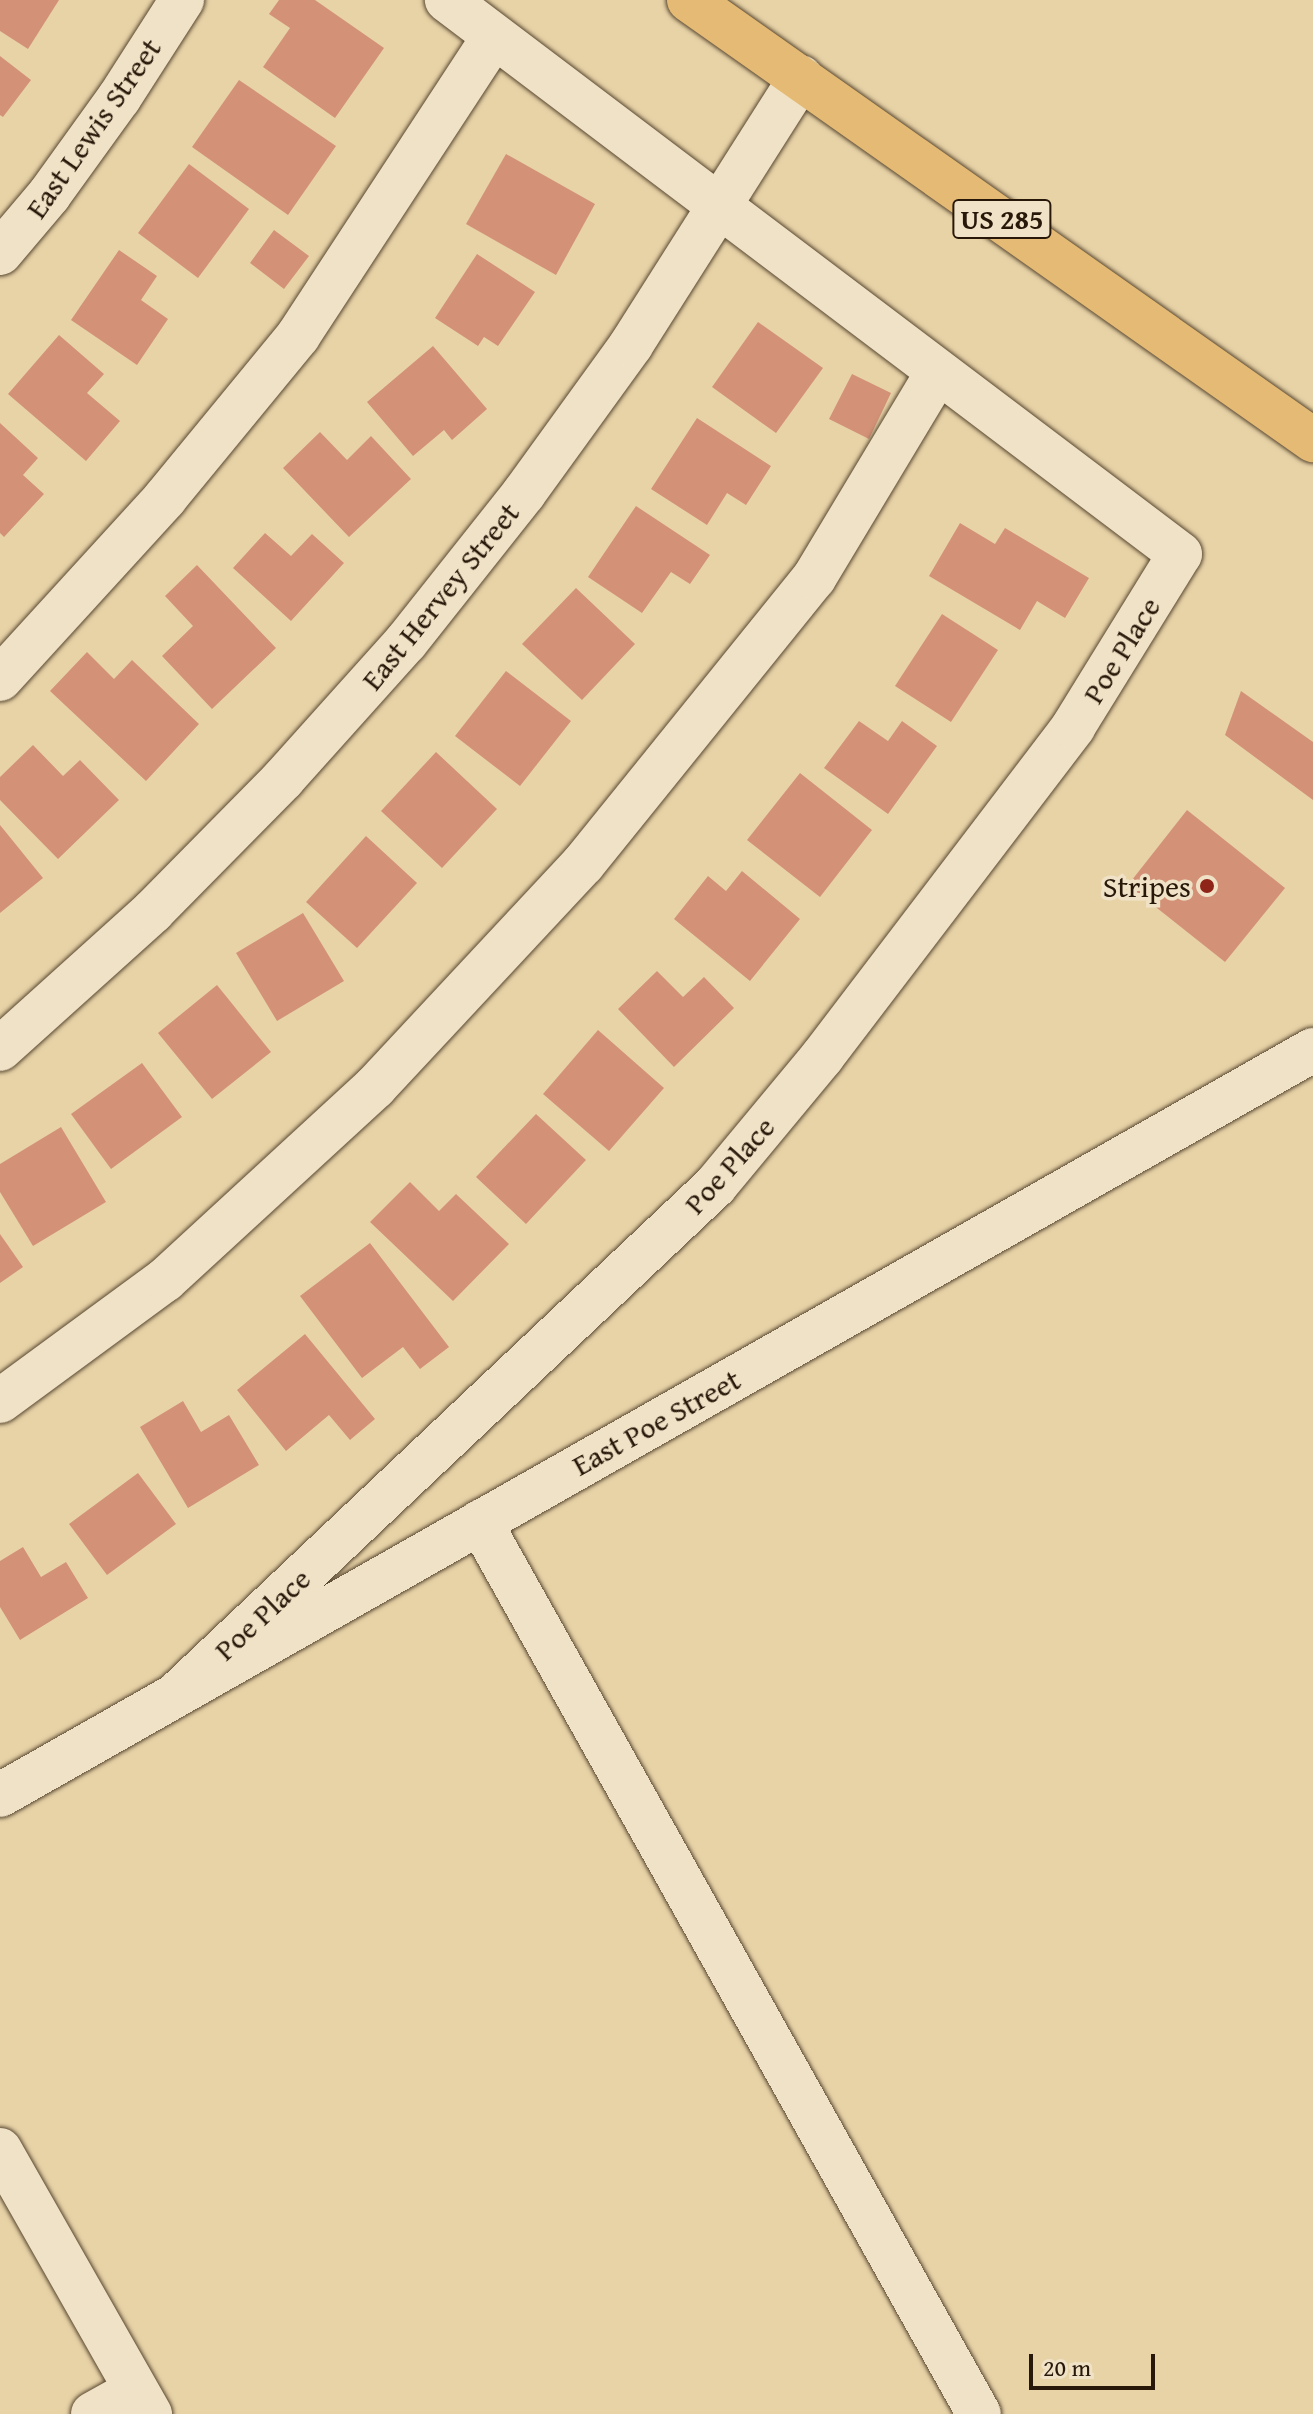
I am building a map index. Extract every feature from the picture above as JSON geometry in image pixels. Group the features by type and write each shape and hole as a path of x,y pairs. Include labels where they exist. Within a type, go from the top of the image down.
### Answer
{"main road":[{"name":"US 285","path":"689,0 1313,440"}],"street":[{"name":"East Lewis Street","path":"0,253 49,195 110,110 182,0"},
{"path":"0,1401 165,1280 364,1098 583,864 814,578 938,372 447,0"},
{"path":"0,679 165,498 298,336 494,36"},
{"name":"East Hervey Street","path":"0,1049 164,900 283,779 406,642 524,493 631,345 801,77"},
{"name":"Poe Place","path":"180,1691 715,1186 822,1057 1073,727 1180,554 938,372"},
{"name":"East Poe Street","path":"0,1795 1313,1050"},
{"path":"480,1522 979,2414"},
{"path":"0,2150 143,2402 93,2414"}],"building":[{"path":"0,0 59,0 28,49 0,31"},
{"path":"279,0 315,0 384,48 335,118 263,67 290,28 269,14"},
{"path":"0,56 31,80 3,117 0,115"},
{"path":"239,80 336,146 288,215 192,147"},
{"path":"506,154 595,204 556,275 466,224"},
{"path":"189,164 249,209 198,278 138,233"},
{"path":"274,230 309,256 284,289 250,263"},
{"path":"119,250 157,276 141,300 168,319 137,365 71,320"},
{"path":"477,254 535,292 498,346 484,337 478,346 435,318"},
{"path":"758,322 823,368 776,433 712,387"},
{"path":"59,335 104,374 87,393 120,421 86,461 8,394"},
{"path":"433,346 487,409 452,440 444,430 413,456 367,402"},
{"path":"852,374 891,393 869,439 829,419"},
{"path":"697,418 771,466 746,505 727,493 707,525 651,489"},
{"path":"0,423 38,458 23,475 44,494 4,537 0,533"},
{"path":"320,432 347,460 371,436 411,479 349,537 283,468"},
{"path":"636,506 710,555 690,584 671,572 642,613 588,577"},
{"path":"960,523 995,544 1005,528 1089,578 1065,618 1037,601 1020,630 929,576"},
{"path":"265,533 291,556 312,534 344,563 291,621 233,568"},
{"path":"197,565 276,648 212,709 162,656 193,626 165,596"},
{"path":"576,588 635,644 582,700 522,644"},
{"path":"942,614 998,650 951,722 895,686"},
{"path":"87,652 114,679 132,660 199,724 146,781 50,691"},
{"path":"506,671 571,721 520,786 455,736"},
{"path":"1241,691 1313,742 1313,800 1225,735"},
{"path":"859,721 888,741 902,721 937,746 888,814 824,768"},
{"path":"33,745 63,776 80,760 119,800 58,859 0,800 0,777"},
{"path":"436,752 497,809 442,868 381,811"},
{"path":"800,773 872,830 820,897 747,840"},
{"name":"Stripes","path":"1187,810 1285,888 1225,962 1128,885"},
{"path":"0,825 43,878 0,913"},
{"path":"366,836 417,883 357,948 306,902"},
{"path":"742,871 800,919 750,981 674,919 708,876 726,891"},
{"path":"303,913 344,981 277,1021 236,953"},
{"path":"657,971 683,997 704,977 734,1008 674,1067 618,1009"},
{"path":"217,985 271,1052 212,1099 158,1033"},
{"path":"598,1030 664,1088 609,1151 543,1094"},
{"path":"142,1063 182,1117 111,1169 71,1114"},
{"path":"536,1114 586,1160 526,1224 476,1177"},
{"path":"61,1127 106,1202 33,1246 0,1192 0,1164"},
{"path":"410,1182 439,1211 456,1194 509,1244 453,1301 370,1222"},
{"path":"0,1234 23,1267 0,1283"},
{"path":"370,1243 449,1347 420,1369 403,1347 362,1378 300,1296"},
{"path":"305,1334 375,1419 350,1440 329,1415 286,1451 237,1390"},
{"path":"183,1401 201,1432 229,1415 259,1465 188,1508 140,1427"},
{"path":"138,1473 176,1524 107,1575 69,1524"},
{"path":"23,1547 41,1577 66,1562 88,1598 20,1640 0,1607 0,1561"}],"place":[{"name":"Stripes","path":"1207,886"}]}
